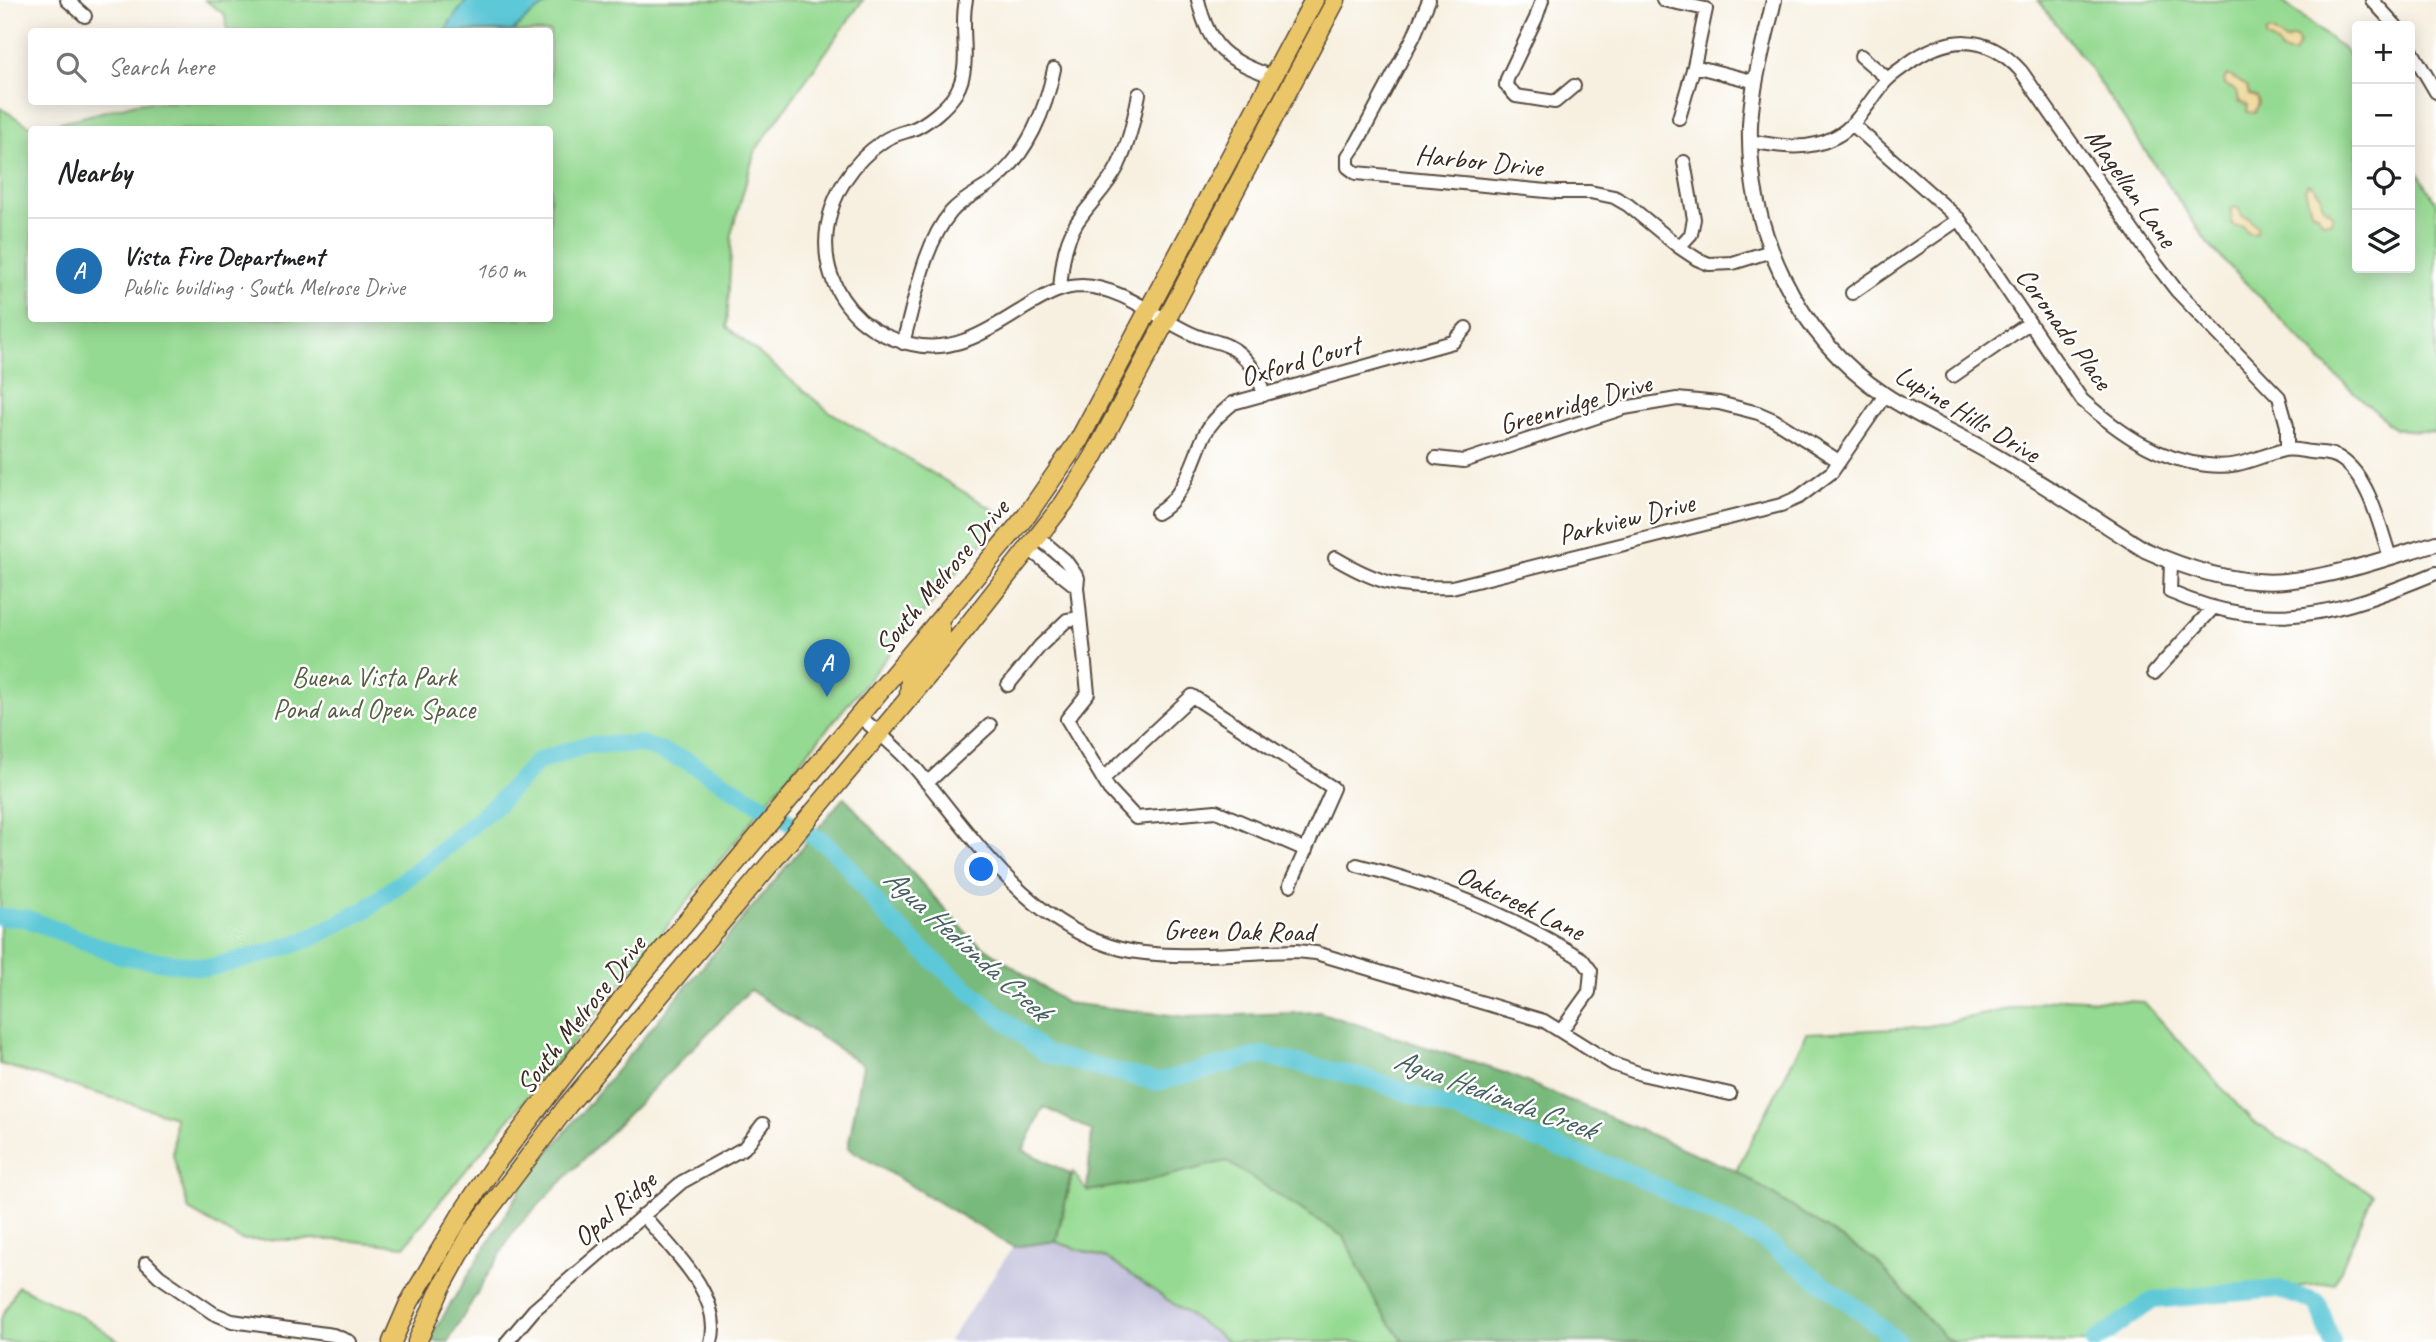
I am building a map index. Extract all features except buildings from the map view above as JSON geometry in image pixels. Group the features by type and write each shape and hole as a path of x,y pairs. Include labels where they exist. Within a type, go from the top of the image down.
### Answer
{"main road":[{"name":"South Melrose Drive","path":"392,1342 409,1303 462,1213 493,1167 625,995 939,621 1054,479 1079,440 1314,0"},
{"name":"South Melrose Drive","path":"417,1342 441,1288 472,1232 568,1105 880,733 1064,503 1094,458 1336,0"},
{"path":"909,697 909,680 941,633 939,621"}],"street":[{"path":"67,0 85,16"},
{"path":"966,0 962,18 966,45 962,75 955,94 939,112 914,129 881,142 854,166 838,188 825,237 830,275 839,292 858,317 874,329 903,343 950,346 979,336 1048,294 1060,289 1090,287 1113,293 1197,336 1229,346 1249,362 1261,382 1264,395"},
{"path":"1198,0 1203,22 1225,53 1236,62 1273,77"},
{"name":"Harbor Drive","path":"1429,0 1414,36 1348,156 1348,167 1356,173 1557,192 1590,192 1614,197 1628,205 1679,247 1709,264 1733,264 1771,251"},
{"path":"1542,0 1507,79 1507,85 1516,96 1555,102 1574,86"},
{"path":"1663,0 1706,9 1679,118"},
{"name":"Lupine Hills Drive","path":"1774,0 1756,82 1750,141 1753,188 1765,234 1786,284 1821,338 1857,373 1885,395 1993,454 2145,550 2171,562 2235,578 2283,581 2336,573 2436,543"},
{"path":"2372,0 2391,21"},
{"name":"Magellan Lane","path":"1750,141 1794,148 1819,144 1836,137 1852,124 1888,79 1931,48 1951,42 1986,45 2010,60 2177,291 2279,397 2287,426 2287,449"},
{"path":"1861,56 1888,79"},
{"path":"2415,56 2436,92"},
{"path":"1694,66 1756,82"},
{"path":"903,343 933,239 952,210 997,179 1024,147 1049,95 1054,69"},
{"path":"1060,289 1062,260 1069,235 1117,168 1131,133 1139,94"},
{"name":"Coronado Place","path":"1852,124 1959,219 2082,400 2137,443 2171,458 2207,466 2240,466 2287,449 2340,457 2353,469 2370,497 2390,557"},
{"path":"1679,247 1691,234 1694,219 1684,162"},
{"path":"1852,293 1959,219"},
{"path":"1953,376 2029,323"},
{"name":"Oxford Court","path":"1157,513 1168,507 1177,495 1213,420 1233,403 1453,342 1466,328"},
{"name":"Parkview Drive","path":"1335,558 1366,576 1392,584 1420,588 1452,586 1780,505 1815,486 1832,472 1885,395"},
{"name":"Greenridge Drive","path":"1436,458 1464,461 1624,408 1677,399 1719,403 1758,413 1774,420 1839,461"},
{"path":"1033,543 1077,587 1088,693 1067,719 1103,779 1136,818 1216,811 1306,850"},
{"path":"2171,562 2171,592 2213,608 2257,616 2308,615 2336,610 2436,573"},
{"path":"2154,673 2213,608"},
{"path":"1008,685 1040,646 1067,621 1080,618"},
{"path":"1103,779 1192,696 1333,788 1290,885"},
{"name":"Green Oak Road","path":"859,716 916,768 1012,882 1037,907 1074,930 1104,944 1156,955 1296,951 1316,953 1544,1021 1614,1064 1641,1074 1730,1094"},
{"path":"927,783 990,726"},
{"name":"Oakcreek Lane","path":"1357,865 1439,889 1497,913 1583,959 1591,971 1588,992 1561,1031"},
{"name":"Opal Ridge","path":"508,1342 534,1310 681,1182 744,1148 763,1124"},
{"path":"643,1215 701,1285 711,1309 713,1332 710,1342"},
{"path":"146,1263 159,1276 213,1313 232,1321 333,1335 350,1342"}],"shaded area":[{"path":"1056,1242 1108,1259 1227,1342 948,1342 1013,1247"}],"green space":[{"name":"Buena Vista Park Pond and Open Space","path":"205,0 863,0 755,151 732,231 727,327 827,410 1004,516 405,1246 341,1240 241,1240 189,1210 173,1155 175,1117 0,1064 0,108 30,126 28,322 553,322 553,126 47,126 129,105 553,105 553,28 227,28 225,15"},
{"path":"2038,0 2280,0 2346,51 2352,61 2352,273 2415,273 2415,167 2436,203 2436,432 2395,429 2333,373 2209,245 2082,57"},
{"path":"844,797 971,938 1066,1003 1188,1017 1319,1012 1505,1073 1736,1171 1875,1260 1945,1338 1957,1342 1404,1342 1378,1307 1344,1237 1226,1161 1143,1182 1087,1191 1092,1131 1044,1107 1023,1150 1071,1174 1056,1241 1013,1247 848,1148 863,1065 750,990 515,1229 448,1342 428,1341 531,1173"},
{"path":"2062,998 2144,1002 2252,1121 2373,1194 2335,1283 2153,1300 2094,1342 1957,1342 1945,1338 1875,1260 1736,1171 1807,1033 1919,1028"},
{"path":"1226,1161 1344,1237 1378,1307 1404,1342 1229,1342 1108,1259 1056,1242 1073,1172 1087,1191 1143,1182"},
{"path":"18,1286 88,1320 121,1342 0,1342 0,1320"}],"sand":[{"path":"2271,31 2286,41 2294,37 2298,40 2294,54 2281,51 2277,44 2266,38 2266,33"},
{"path":"2228,75 2247,86 2249,95 2257,97 2259,102 2255,113 2247,112 2248,105 2239,101 2237,91 2225,85 2224,79"},
{"path":"2308,184 2321,195 2322,205 2333,214 2331,222 2323,222 2317,213 2311,211 2305,189"},
{"path":"2236,207 2242,216 2249,218 2258,228 2256,234 2248,233 2243,226 2231,223 2231,209"}],"water":[{"path":"467,0 554,0 516,28 448,28"}],"waterway":[{"name":"Agua Hedionda Creek","path":"0,917 25,918 123,956 208,968 267,953 309,939 365,910 499,802 538,761 586,745 641,744 687,761 825,843 844,861 886,916 943,969 1046,1054 1157,1082 1262,1055 1369,1079 1632,1174 1762,1239 1898,1342"},
{"name":"Agua Hedionda Creek","path":"2094,1342 2153,1300 2277,1289 2318,1303 2332,1342"}],"place":[{"name":"Vista Fire Department","path":"827,697"}]}
